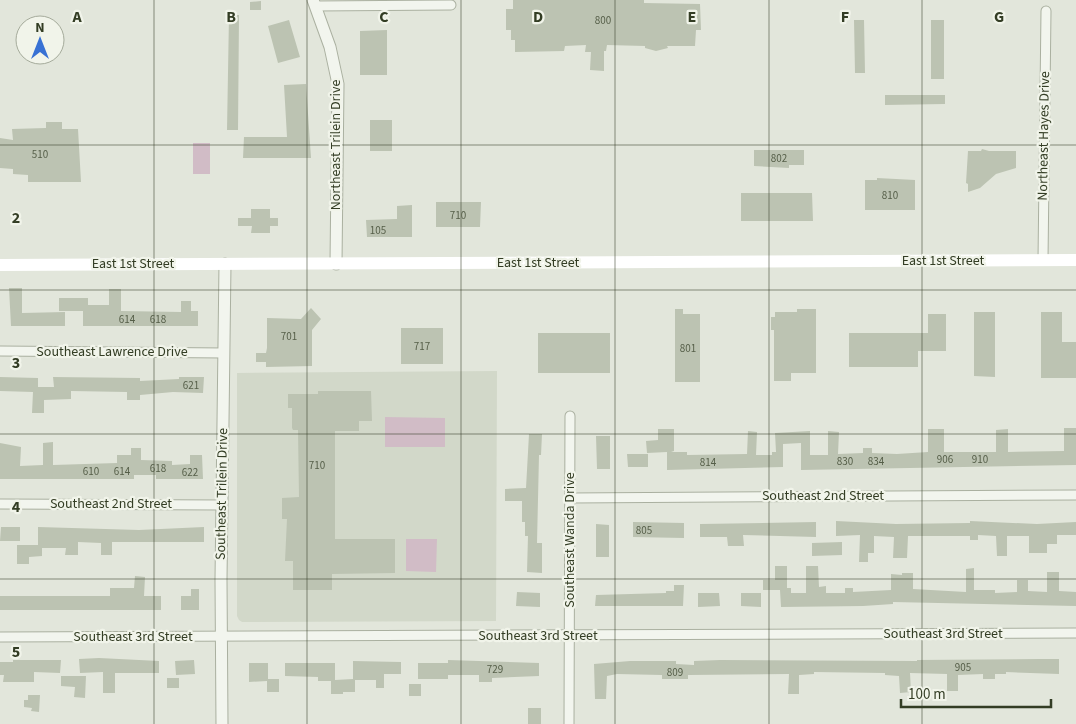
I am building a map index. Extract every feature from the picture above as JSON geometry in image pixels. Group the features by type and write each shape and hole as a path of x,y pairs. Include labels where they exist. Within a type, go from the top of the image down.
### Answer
{"main road":[{"name":"East 1st Street","path":"0,265 1076,260"}],"street":[{"path":"314,3 451,5"},
{"name":"Northeast Trilein Drive","path":"314,3 330,47 338,84 336,264"},
{"name":"Northeast Hayes Drive","path":"1043,260 1046,11"},
{"name":"Southeast Trilein Drive","path":"222,724 225,264"},
{"name":"Southeast Lawrence Drive","path":"0,351 224,352"},
{"name":"Southeast Wanda Drive","path":"569,724 570,416"},
{"name":"Southeast 2nd Street","path":"570,498 1076,495"},
{"name":"Southeast 2nd Street","path":"0,504 222,505"},
{"name":"Southeast 3rd Street","path":"0,636 222,638 1076,633"}],"shaded area":[{"path":"193,143 210,143 210,174 193,174"},
{"path":"497,371 496,621 242,622 239,620 237,616 237,373"},
{"path":"385,417 445,418 445,447 385,447"},
{"path":"406,539 437,539 436,572 406,571"}],"building":[{"path":"513,0 644,0 644,3 700,4 701,30 696,30 695,46 667,46 668,48 656,51 645,48 645,46 607,45 606,51 604,51 604,71 590,70 591,52 585,52 586,45 565,46 564,51 515,52 515,40 511,40 511,30 506,30 506,9 513,9"},
{"path":"261,1 261,10 250,10 250,2"},
{"path":"229,15 239,15 238,130 227,130"},
{"path":"289,20 300,57 278,63 268,26"},
{"path":"854,20 864,20 865,73 855,73"},
{"path":"931,20 944,20 944,79 931,79"},
{"path":"387,30 387,75 360,75 360,31"},
{"path":"306,84 311,158 243,158 244,137 287,137 284,85"},
{"path":"885,95 945,95 945,104 885,105"},
{"path":"370,120 392,120 392,151 370,151"},
{"path":"46,122 62,122 62,129 78,129 81,182 28,182 28,175 13,174 13,169 0,168 0,138 13,140 12,129 46,128"},
{"path":"982,149 989,151 1016,151 1016,168 996,174 980,188 968,192 968,184 966,183 968,151 981,151"},
{"path":"754,150 804,150 804,165 789,165 789,168 754,166"},
{"path":"877,178 915,180 915,210 865,210 865,180 877,180"},
{"path":"741,193 812,193 813,221 741,221"},
{"path":"436,202 481,202 480,227 436,227"},
{"path":"412,205 412,237 367,237 366,220 397,219 397,206"},
{"path":"251,209 270,209 270,218 278,218 278,226 270,226 270,233 251,233 252,226 238,226 238,218 251,218"},
{"path":"9,288 22,288 22,313 65,312 65,326 11,326"},
{"path":"109,289 121,289 121,311 181,312 181,301 191,301 191,311 198,311 198,326 83,326 83,311 59,311 59,298 88,298 88,305 109,305"},
{"path":"311,308 321,319 312,330 312,366 266,367 266,362 256,362 256,353 266,353 267,318 301,319"},
{"path":"675,309 683,309 683,314 700,314 700,382 675,382"},
{"path":"797,309 816,309 816,373 791,373 791,381 774,381 774,330 771,330 771,317 775,317 775,312 797,312"},
{"path":"974,312 995,312 995,377 974,376"},
{"path":"1041,312 1062,312 1062,342 1076,342 1076,378 1041,378"},
{"path":"928,314 946,314 946,351 918,351 918,367 849,367 849,333 928,333"},
{"path":"401,328 443,328 443,364 401,364"},
{"path":"538,333 610,333 610,373 538,373"},
{"path":"0,377 38,378 38,387 54,387 53,377 140,378 140,381 179,379 179,377 204,377 203,393 173,392 140,395 140,400 127,400 127,392 71,391 71,399 44,400 44,413 32,413 33,392 0,391"},
{"path":"318,391 371,391 372,421 359,421 359,431 335,431 335,539 395,539 395,573 332,574 332,590 293,590 293,561 285,561 287,519 282,519 282,498 299,497 298,430 293,430 292,428 292,408 288,408 288,394 318,394"},
{"path":"1064,428 1076,428 1076,465 801,470 801,443 783,444 783,467 667,470 667,452 647,453 646,441 658,440 658,429 674,429 674,451 671,452 687,452 687,455 747,454 748,431 757,432 756,455 772,455 772,452 776,452 775,433 810,431 810,455 828,455 828,431 839,432 838,454 863,453 863,448 872,448 872,453 897,454 928,452 928,429 944,429 944,452 996,452 996,430 1008,429 1008,452 1064,451"},
{"path":"529,434 542,434 541,455 539,455 537,543 542,543 542,573 527,572 528,536 525,536 525,522 522,522 522,501 505,501 505,489 526,488"},
{"path":"596,436 610,436 610,469 597,469"},
{"path":"53,442 53,465 117,463 117,455 131,455 131,448 141,448 141,460 172,461 172,465 190,464 190,455 202,455 203,479 156,479 156,475 134,475 134,479 0,479 0,443 21,447 20,466 43,465 43,443"},
{"path":"627,454 648,454 648,467 628,467"},
{"path":"836,521 896,524 970,523 970,521 1037,524 1076,522 1076,535 1057,535 1057,544 1047,544 1047,553 1029,553 1029,536 1007,536 1007,556 997,556 996,536 978,535 978,540 970,540 970,536 908,536 907,558 893,558 894,537 874,536 874,553 868,553 868,562 859,562 860,535 836,536"},
{"path":"633,522 684,523 684,538 633,537"},
{"path":"816,522 816,537 743,535 744,546 728,546 727,537 700,537 700,524"},
{"path":"596,524 609,525 609,557 596,557"},
{"path":"1,527 20,527 20,541 0,541"},
{"path":"38,527 139,530 204,527 204,542 112,542 112,555 101,555 101,543 78,542 78,555 65,555 66,548 42,548 42,556 29,557 29,564 17,564 17,545 38,545"},
{"path":"842,542 842,555 812,556 812,543"},
{"path":"775,566 787,566 787,588 791,588 791,593 806,593 806,566 818,566 819,587 826,586 826,593 845,593 845,588 853,588 853,592 891,590 891,574 902,575 902,573 913,573 913,589 966,592 966,569 974,568 974,590 995,590 995,593 1017,592 1017,580 1028,580 1028,591 1047,592 1047,572 1059,572 1059,591 1076,592 1076,606 893,602 893,604 863,606 781,607 780,590 763,590 763,580 775,580"},
{"path":"135,576 145,577 144,596 161,596 161,610 0,610 0,596 110,596 110,588 134,588"},
{"path":"674,585 684,585 683,606 595,606 596,595 666,593 666,591 674,591"},
{"path":"191,589 199,589 199,610 181,610 181,596 191,596"},
{"path":"517,592 540,593 540,607 516,606"},
{"path":"698,593 719,593 720,606 698,607"},
{"path":"741,593 761,593 761,607 741,606"},
{"path":"79,659 159,661 159,673 115,673 115,693 103,693 103,672 80,673"},
{"path":"1059,659 1059,674 1006,672 1006,674 995,674 995,679 983,679 983,674 958,675 958,691 947,691 947,674 910,673 911,692 900,693 899,676 885,675 885,673 814,672 814,674 799,675 799,694 788,694 789,674 688,675 688,679 662,679 662,675 617,674 607,676 606,699 595,699 594,664 630,661 676,661 676,664 694,665 694,661 720,660 917,661"},
{"path":"13,660 61,660 60,673 34,672 34,682 3,682 4,675 0,675 0,662 13,662"},
{"path":"194,660 195,674 176,675 175,661"},
{"path":"448,660 539,663 539,676 492,678 492,682 479,682 479,675 448,675 448,679 418,679 418,663 448,663"},
{"path":"353,661 401,662 401,674 384,674 384,688 376,688 376,680 355,680 355,692 343,692 343,694 331,694 331,681 318,681 318,677 285,676 285,663 335,663 335,680 353,679"},
{"path":"249,663 268,663 268,679 279,679 279,692 267,692 267,681 249,682"},
{"path":"61,676 86,676 85,698 74,697 75,687 61,686"},
{"path":"167,678 179,678 179,688 167,688"},
{"path":"409,684 421,684 421,696 409,696"},
{"path":"28,695 40,695 39,712 31,711 32,708 24,707 24,700 28,700"},
{"path":"528,708 541,708 541,724 528,724"}]}
